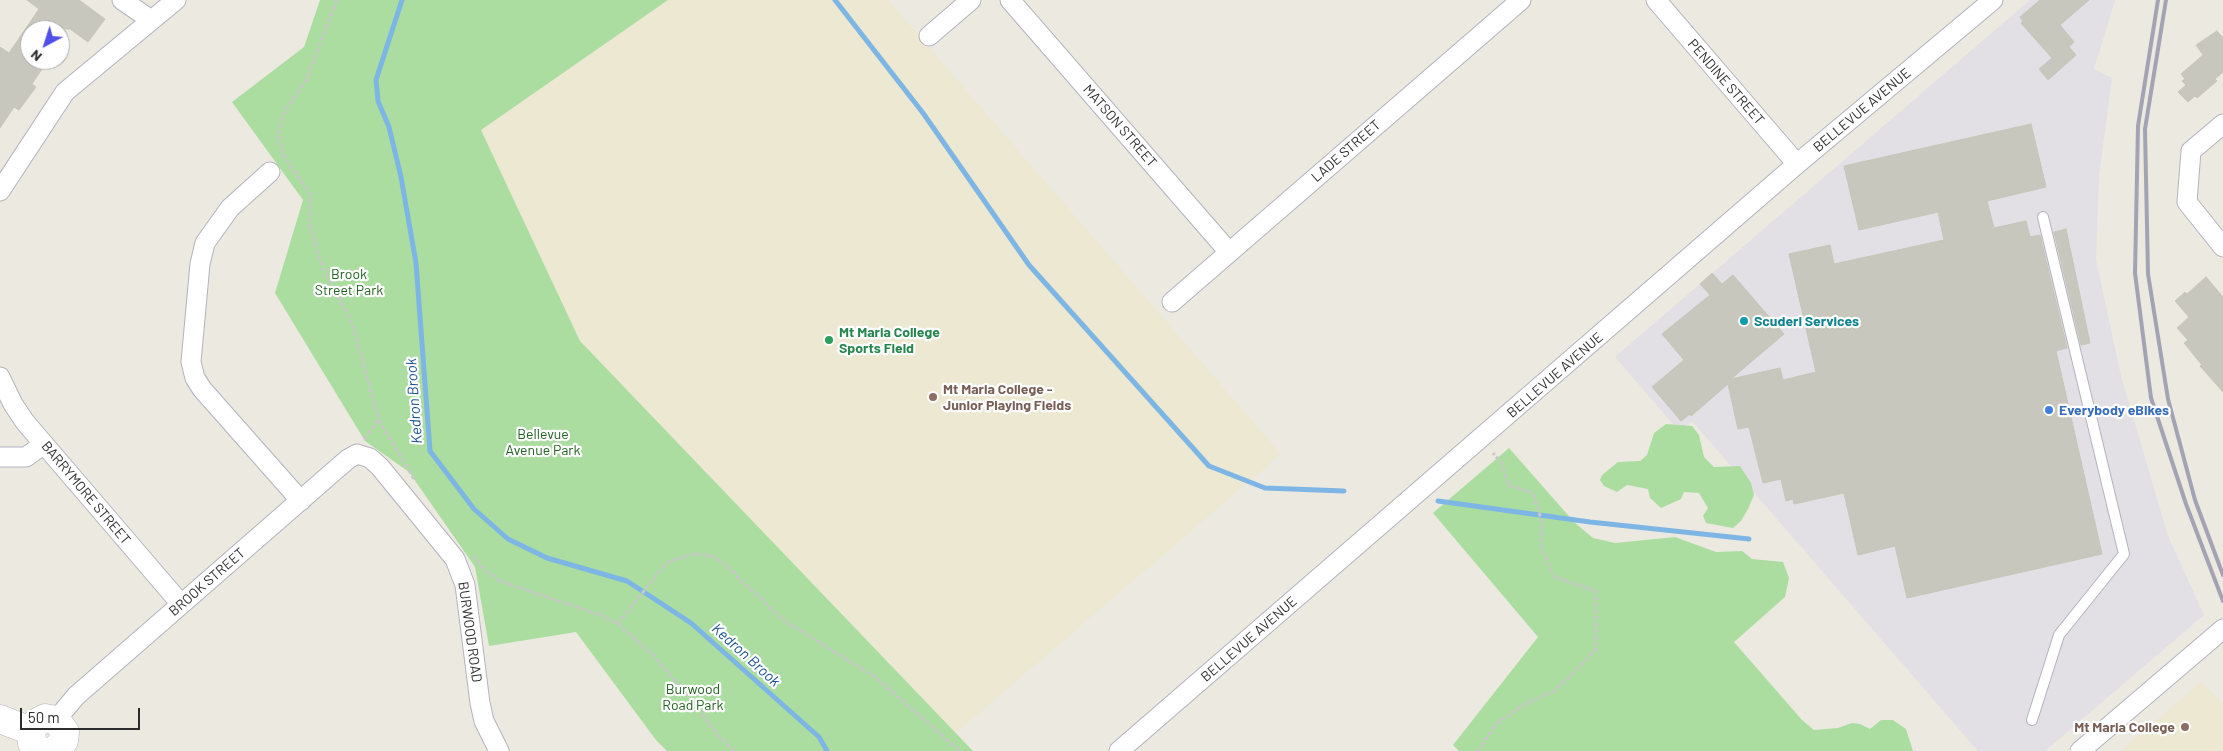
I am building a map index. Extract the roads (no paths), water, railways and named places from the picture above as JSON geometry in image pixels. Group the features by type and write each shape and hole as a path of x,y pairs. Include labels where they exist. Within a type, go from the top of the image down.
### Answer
{"street":[{"path":"122,0 151,20"},
{"path":"0,191 65,92 176,0"},
{"path":"929,36 971,0"},
{"name":"MATSON STREET","path":"1010,0 1229,252"},
{"name":"LADE STREET","path":"1172,302 1521,0"},
{"name":"PENDINE STREET","path":"1656,0 1797,164"},
{"name":"BELLEVUE AVENUE","path":"1119,751 1797,164 1993,0"},
{"path":"2223,124 2191,151 2187,202 2223,247"},
{"path":"270,172 230,208 205,243 200,264 191,362 194,378 202,389 301,501"},
{"name":"BARRYMORE STREET","path":"0,376 20,414 181,604"},
{"path":"0,457 26,457 44,444"},
{"name":"BROOK STREET","path":"56,720 76,696 348,459 357,454 364,455"},
{"name":"BURWOOD ROAD","path":"364,455 380,467 455,559 465,585 480,704 484,720 499,751"},
{"path":"2080,751 2223,629"},
{"path":"0,720 52,746"},
{"path":"52,746 40,720 56,720"}],"lane":[{"path":"2032,720 2059,635 2124,554 2042,217"}],"waterway":[{"name":"Kedron Brook","path":"402,0 376,80 378,101 389,127 401,177 416,263 430,451 474,509 508,539 547,558 627,581 691,623 819,737 827,751"},
{"path":"835,0 923,113 1029,265 1209,466 1265,488 1344,491"},
{"path":"1438,501 1590,522 1749,539"}],"railway":[{"path":"2158,0 2138,126 2135,273 2151,398 2186,504 2223,601"},
{"path":"2166,0 2145,129 2148,274 2168,399 2195,500 2223,575"}],"place":[{"name":"Scuderi Services","path":"1744,321"},
{"name":"Mt Maria College Sports Field","path":"829,340"},
{"name":"Mt Maria College - Junior Playing Fields","path":"933,397"},
{"name":"Everybody eBikes","path":"2049,410"},
{"name":"Mt Maria College","path":"2185,727"}],"park label":[{"name":"Brook Street Park","path":"349,282"},
{"name":"Bellevue Avenue Park","path":"543,442"},
{"name":"Burwood Road Park","path":"693,698"}]}
